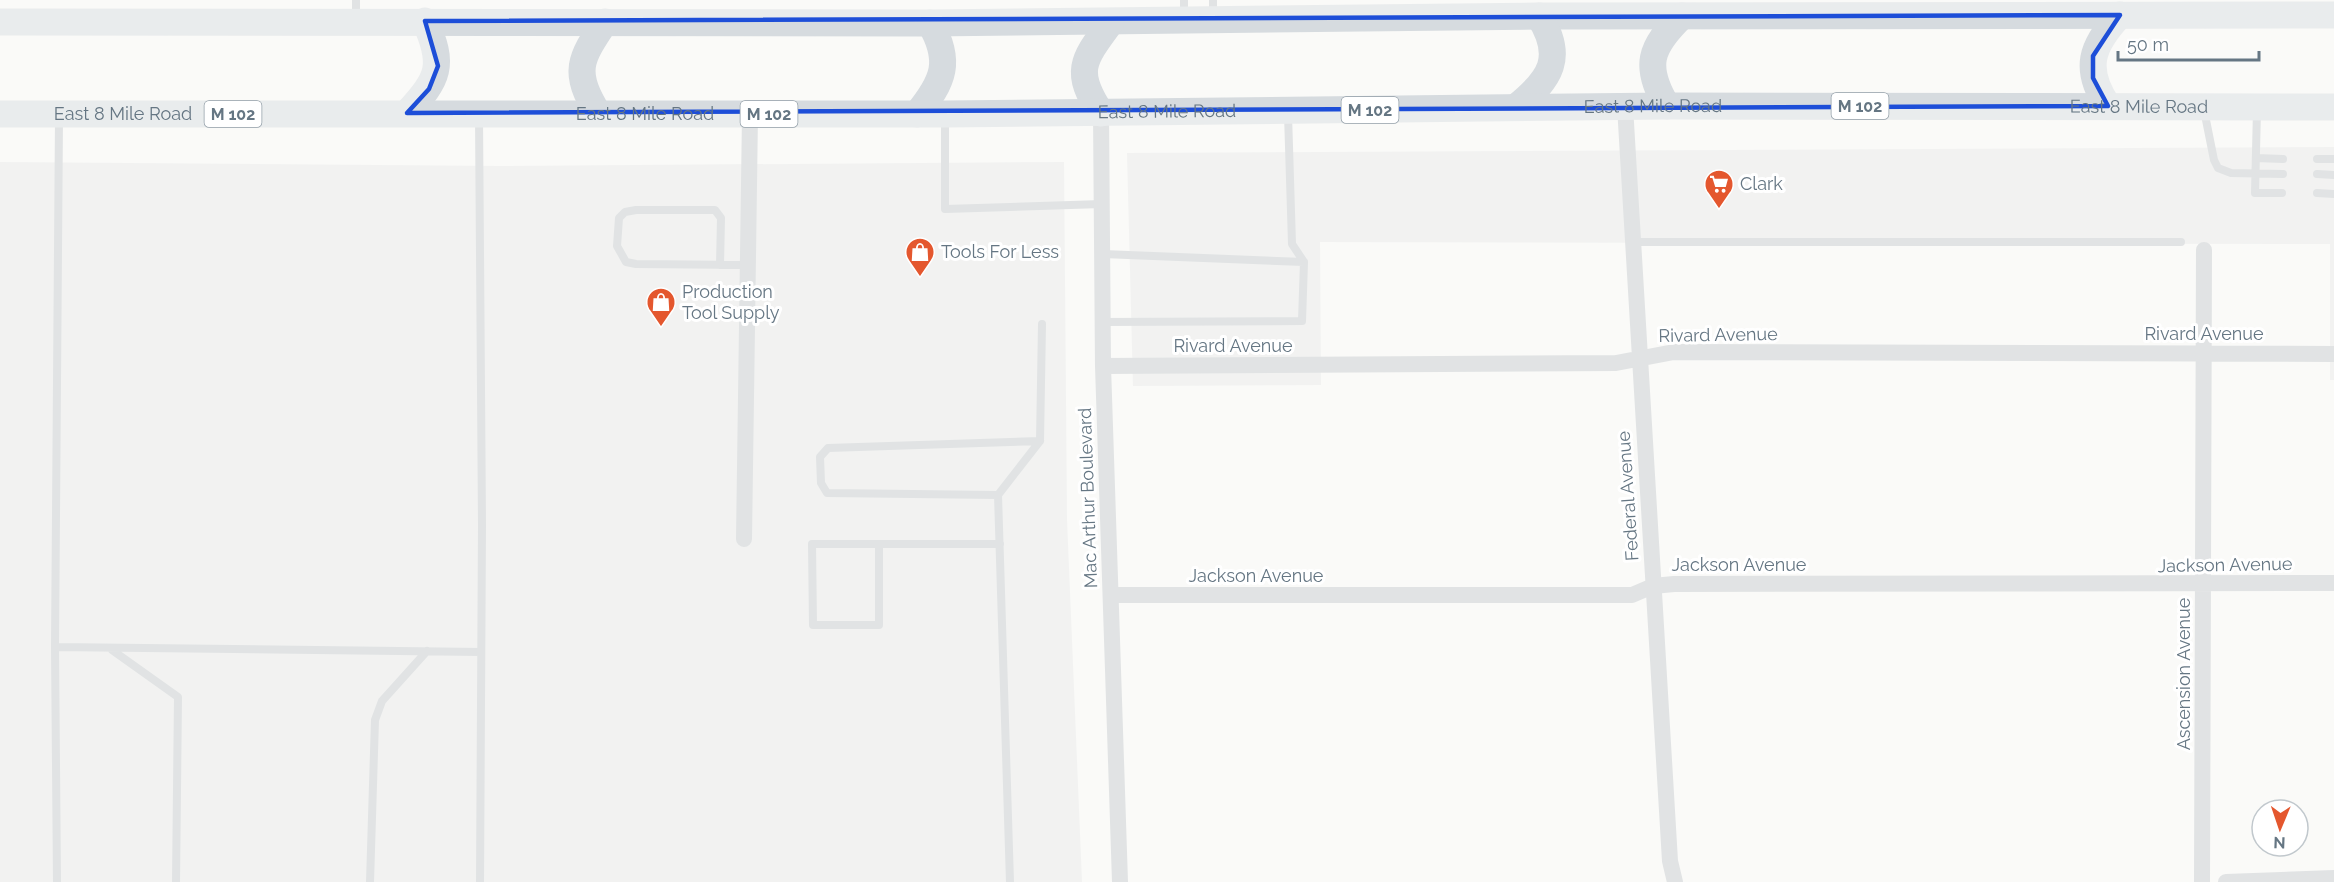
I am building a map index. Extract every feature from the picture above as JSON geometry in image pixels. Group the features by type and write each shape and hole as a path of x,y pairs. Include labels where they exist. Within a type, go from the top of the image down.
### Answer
{"highway":[{"path":"0,22 356,10 425,21 930,23 1111,22 1184,10 1489,13 1539,16 1682,16 1729,12 2011,8 2120,15 2255,8 2318,12"},
{"path":"2108,106 2093,78 2093,56 2105,31 2120,15"},
{"path":"1516,107 1538,90 1551,66 1552,41 1539,16"},
{"path":"1667,106 1653,77 1654,55 1667,31 1682,16"},
{"path":"407,113 429,89 438,66 434,42 425,21"},
{"path":"598,113 583,85 581,63 605,22"},
{"path":"1101,113 1085,85 1083,74 1093,46 1111,22"},
{"path":"917,114 938,84 944,61 939,38 930,23"},
{"name":"East 8 Mile Road","path":"0,114 945,114 1625,106 2334,107"}],"street":[{"name":"Federal Avenue","path":"1625,106 1670,861 1676,882"},
{"name":"Mac Arthur Boulevard","path":"1101,113 1103,366 1120,882"},
{"path":"744,539 750,114"},
{"name":"Ascension Avenue","path":"2202,882 2204,250"},
{"name":"Rivard Avenue","path":"1103,366 1616,363 1674,352 2334,354"},
{"name":"Jackson Avenue","path":"1111,595 1632,596 1653,586 2334,583"},
{"path":"2226,882 2334,878"}],"lane":[{"path":"2203,107 2214,160 2218,168 2231,173 2283,174"},
{"path":"2257,107 2255,193 2282,193"},
{"path":"1103,322 1302,321 1304,262 1292,244 1288,111"},
{"path":"479,113 480,882"},
{"path":"57,882 55,647 60,114"},
{"path":"945,114 945,209 1102,204"},
{"path":"2256,158 2283,159"},
{"path":"2317,159 2334,159"},
{"path":"2317,174 2334,175"},
{"path":"2317,193 2334,194"},
{"path":"720,265 721,218 715,210 636,210 625,212 619,218 617,246 626,262 720,265 748,265"},
{"path":"1633,242 2181,242"},
{"path":"1103,254 1304,262"},
{"path":"1010,882 998,495 1040,441 1042,324"},
{"path":"998,495 827,493 821,483 820,457 828,448 1040,441"},
{"path":"879,544 879,625 813,625 812,544 879,544 1000,544"},
{"path":"55,647 112,650 481,652"},
{"path":"112,650 178,697 176,882"},
{"path":"370,882 375,720 382,700 427,651"}],"highlighted area":[{"path":"2120,15 2093,56 2093,78 2108,106 407,113 429,89 438,66 425,21"}],"shaded area":[{"path":"2334,147 2334,380 2330,380 2330,244 1320,242 1321,385 1133,386 1127,153"},
{"path":"0,162 499,166 1064,162 1067,520 1082,882 0,882"}],"place":[{"name":"Clark","path":"1719,210"},
{"name":"Tools For Less","path":"920,278"},
{"name":"Production Tool Supply","path":"661,328"}]}
